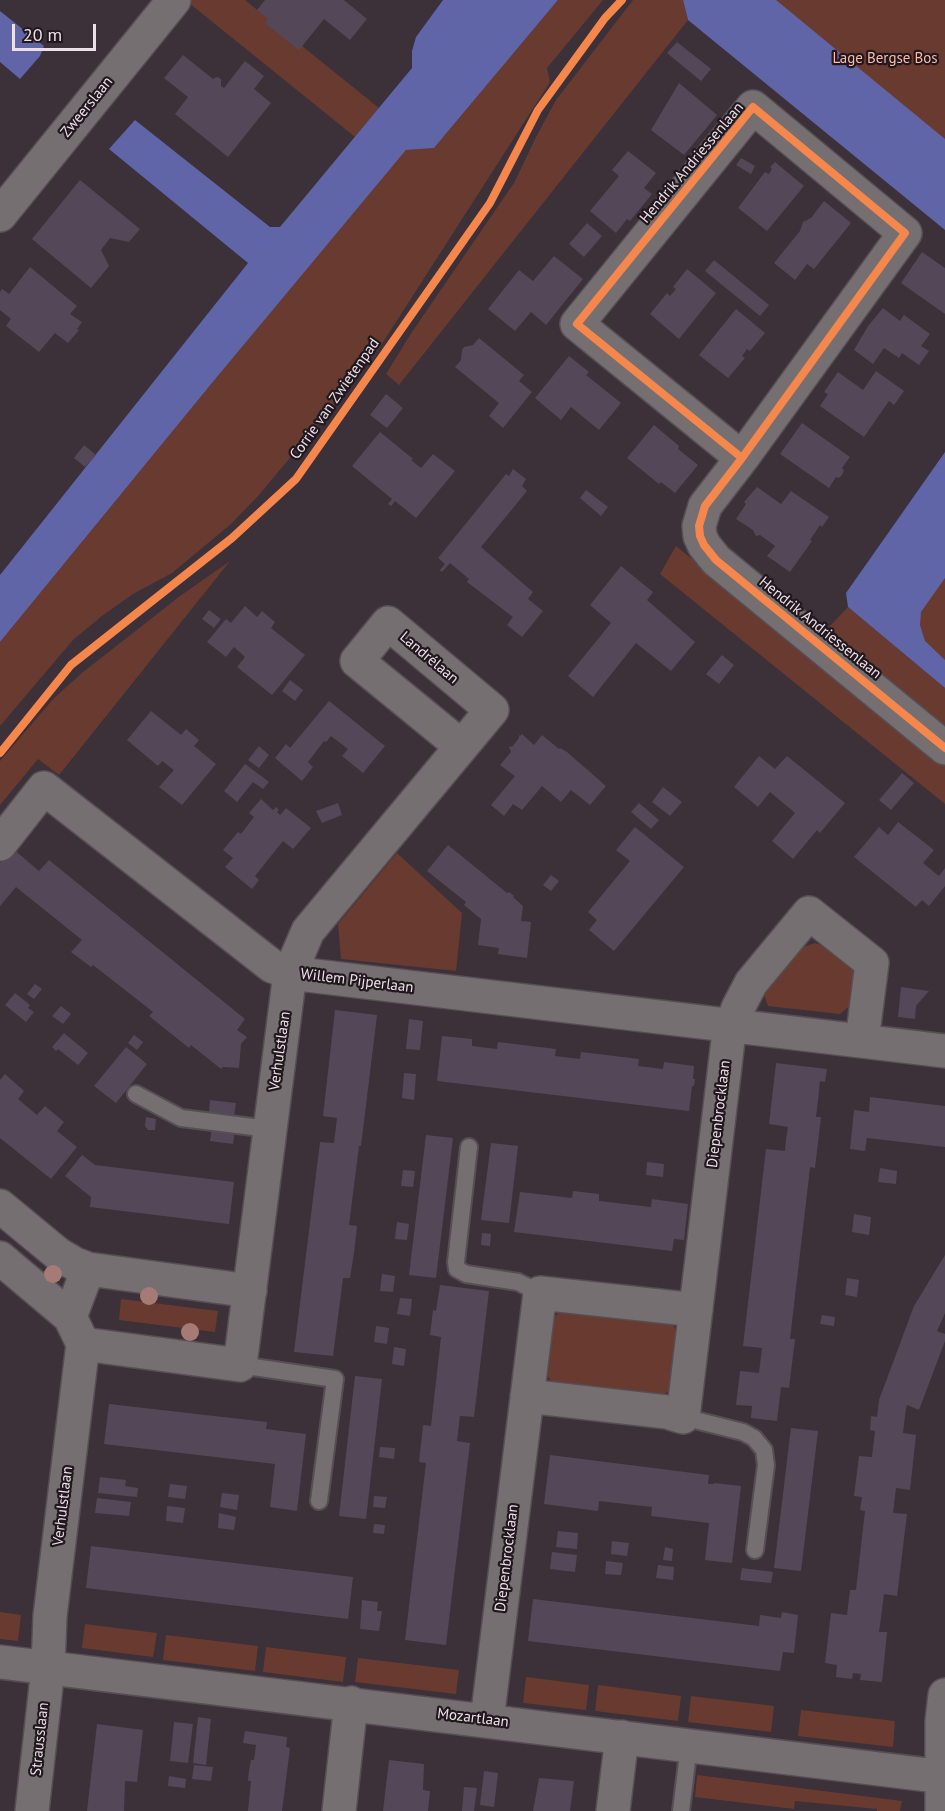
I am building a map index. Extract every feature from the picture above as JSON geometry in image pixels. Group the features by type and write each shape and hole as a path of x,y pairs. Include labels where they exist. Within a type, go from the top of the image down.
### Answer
{"street":[{"name":"Zweerslaan","path":"0,215 174,0"},
{"name":"Hendrik Andriessenlaan","path":"742,458 577,324 753,107 905,233 742,458 705,506 699,526 704,545 716,560 743,583 945,748"},
{"path":"290,973 308,931 461,747"},
{"name":"Willem Pijperlaan","path":"0,844 44,788 272,966 290,973 945,1051"},
{"path":"731,1026 752,983 809,913 872,963 862,1041"},
{"name":"Verhulstlaan","path":"240,1365 290,973"},
{"name":"Diepenbrocklaan","path":"682,1417 731,1026"},
{"path":"0,1206 58,1254 88,1269 250,1291"},
{"path":"0,1258 77,1331 240,1365"},
{"name":"Verhulstlaan","path":"48,1668 50,1616 77,1331 88,1269"},
{"path":"540,1293 696,1310"},
{"name":"Diepenbrocklaan","path":"487,1720 540,1293"},
{"path":"527,1396 667,1413 682,1417"},
{"name":"Mozartlaan","path":"0,1662 943,1777"},
{"name":"Strausslaan","path":"32,1811 48,1668"},
{"path":"942,1811 942,1721 945,1695"},
{"path":"339,1811 351,1703"},
{"path":"613,1811 622,1737"}],"lane":[{"path":"136,1094 181,1118 269,1129"},
{"path":"469,1147 457,1269 466,1274 518,1282 540,1293"},
{"path":"240,1365 335,1379 319,1501"},
{"path":"682,1417 743,1432 754,1438 764,1450 766,1465 755,1550"},
{"path":"681,1811 689,1745"}],"green space":[{"path":"192,0 245,0 379,108 355,137 189,3"},
{"path":"558,0 603,0 547,68 550,82 378,350 258,496 231,524 172,573 133,594 73,640 0,726 0,642 406,150 434,148"},
{"path":"633,0 683,0 688,20 399,385 386,374 514,183 556,100"},
{"name":"Lage Bergse Bos","path":"725,0 945,0 945,184"},
{"path":"945,517 945,675 874,614"},
{"path":"676,546 945,765 945,804 660,574"},
{"path":"230,561 59,775 38,759 0,805 0,761 54,698 83,672 180,596"},
{"path":"848,607 945,688 945,730 835,641 839,636 829,627"},
{"path":"397,853 462,913 456,971 341,959 338,924"},
{"path":"815,943 826,947 853,968 855,977 851,1005 840,1014 768,1006 764,995 803,947"},
{"path":"121,1299 218,1311 215,1332 119,1320"},
{"path":"571,1308 665,1320 673,1325 678,1334 671,1389 659,1398 558,1386 551,1381 545,1372 551,1322 558,1313"},
{"path":"0,1612 21,1615 18,1641 0,1639"},
{"path":"85,1624 157,1633 153,1657 82,1648"},
{"path":"166,1635 258,1646 255,1671 163,1660"},
{"path":"266,1647 346,1657 343,1682 263,1672"},
{"path":"358,1658 459,1670 456,1694 355,1682"},
{"path":"526,1677 589,1685 586,1710 523,1703"},
{"path":"598,1685 681,1696 678,1721 595,1711"},
{"path":"691,1696 774,1706 771,1732 688,1722"},
{"path":"801,1710 895,1721 893,1747 798,1736"},
{"path":"697,1775 902,1801 900,1811 877,1811 877,1809 795,1801 794,1809 695,1797"}],"water":[{"path":"443,0 558,0 434,148 406,150 0,642 0,575 248,263 109,149 135,120 270,227 280,227 412,68 412,51 416,37"},
{"path":"683,0 776,0 945,139 945,230 688,20"},
{"path":"0,11 44,46 40,56 20,79 0,62"},
{"path":"945,452 945,578 921,612 920,625 925,641 945,660 945,688 848,607 846,593"}],"building":[{"path":"265,0 344,0 367,19 350,40 324,19 299,50 265,23 268,19 257,10"},
{"path":"677,42 711,69 701,81 667,53"},
{"path":"183,55 213,79 217,77 221,79 221,86 224,88 245,61 264,76 254,89 271,103 228,157 175,114 188,97 164,78"},
{"path":"679,83 717,115 684,155 651,130"},
{"path":"628,151 656,173 644,188 652,194 630,221 627,219 616,233 590,211 619,176 612,170"},
{"path":"741,158 755,166 751,174 736,165"},
{"path":"775,162 804,186 767,231 738,208 765,172 769,174 772,169 770,167"},
{"path":"80,180 140,229 129,242 110,238 101,250 109,266 91,288 32,239"},
{"path":"824,201 851,223 814,269 807,264 795,280 774,263 800,231 803,222 811,218"},
{"path":"587,223 602,236 584,257 569,244"},
{"path":"922,252 945,268 945,314 901,283"},
{"path":"554,256 583,279 546,325 531,312 515,331 488,309 519,270 533,281"},
{"path":"714,260 769,305 760,316 705,271"},
{"path":"30,267 77,306 70,314 82,322 77,329 79,330 68,343 55,333 39,352 6,326 11,319 0,310 2,289 9,294"},
{"path":"687,269 716,293 679,339 650,314 667,293 670,296 676,289 673,287"},
{"path":"883,308 900,321 904,315 930,334 921,346 929,351 919,365 902,353 899,358 884,348 873,364 854,350 868,326"},
{"path":"736,309 765,333 750,351 747,349 742,356 745,358 728,378 699,355"},
{"path":"479,338 524,375 519,381 532,392 503,428 489,416 499,403 455,367 461,360 464,347 473,345"},
{"path":"569,356 589,372 586,375 621,403 599,430 571,407 561,420 535,398"},
{"path":"876,371 904,391 894,405 889,401 864,437 820,406 828,394 824,392 838,372 863,390"},
{"path":"386,394 403,408 387,428 370,415"},
{"path":"802,423 850,457 842,468 844,470 842,475 839,478 836,477 829,488 780,454"},
{"path":"654,425 698,465 675,493 661,482 659,484 627,458"},
{"path":"380,432 421,468 433,454 455,471 416,518 395,501 391,506 388,504 392,499 352,466"},
{"path":"84,445 96,455 85,467 74,458"},
{"path":"513,469 526,479 522,486 527,491 481,547 533,592 528,599 543,611 522,637 507,625 513,617 467,582 469,579 450,563 442,572 440,570 445,564 438,558 506,474 509,476"},
{"path":"757,487 781,504 791,491 829,517 822,527 820,525 810,540 812,541 790,572 767,556 775,546 760,535 756,536 753,530 736,519 746,504 744,502"},
{"path":"586,490 608,507 601,516 580,498"},
{"path":"621,566 653,592 647,600 695,642 671,671 636,643 593,697 568,676 611,623 590,605"},
{"path":"245,606 257,617 262,611 275,622 271,628 305,655 272,695 237,667 245,657 234,647 226,657 207,642 226,619 231,623"},
{"path":"209,610 221,619 214,628 202,619"},
{"path":"722,655 734,665 719,684 706,674"},
{"path":"290,680 303,690 295,701 282,691"},
{"path":"329,701 385,746 363,773 342,756 348,749 331,736 326,742 324,741 308,762 313,767 302,781 275,758 286,744 290,748"},
{"path":"151,711 181,735 186,729 199,740 194,746 216,764 182,805 159,787 174,770 162,761 158,766 127,740"},
{"path":"522,734 534,745 542,735 559,749 567,752 606,786 590,805 571,790 561,802 542,786 522,810 513,804 504,816 491,805 515,776 500,765 511,752 509,747 512,747"},
{"path":"259,746 269,755 259,768 248,760"},
{"path":"759,756 775,769 787,756 845,803 820,833 817,830 793,859 772,841 795,813 770,792 758,807 734,787"},
{"path":"245,764 269,782 263,789 253,782 237,802 224,791"},
{"path":"902,773 914,783 891,810 879,800"},
{"path":"663,787 682,802 670,816 652,802"},
{"path":"261,799 273,810 276,807 280,815 286,808 311,828 293,849 283,841 255,876 259,880 252,889 225,867 233,858 223,850 238,832 241,834 254,817 249,813"},
{"path":"338,803 342,815 322,823 316,811"},
{"path":"639,803 659,820 651,829 631,812"},
{"path":"898,822 934,850 923,863 939,876 945,868 945,886 929,906 922,900 916,907 854,857 879,827 888,835"},
{"path":"635,827 684,867 614,951 589,930 597,920 588,912 630,861 616,850"},
{"path":"448,845 507,893 514,896 523,906 521,921 531,922 527,958 498,954 499,948 478,945 481,919 464,905 466,902 427,871"},
{"path":"12,848 39,871 49,860 245,1019 237,1030 247,1037 241,1044 239,1068 223,1067 221,1069 191,1045 189,1048 149,1016 153,1012 93,965 91,967 71,952 82,940 16,887 0,906 0,863"},
{"path":"551,875 559,881 551,891 543,885"},
{"path":"35,984 42,989 34,999 27,994"},
{"path":"901,987 929,991 916,1006 915,1019 898,1017"},
{"path":"15,993 30,1005 28,1008 34,1012 26,1022 5,1005"},
{"path":"61,1006 71,1014 63,1024 52,1016"},
{"path":"335,1010 377,1015 349,1225 357,1226 354,1253 350,1278 343,1278 333,1356 294,1352 320,1142 334,1143 337,1118 323,1116"},
{"path":"409,1019 423,1021 420,1050 406,1049"},
{"path":"64,1033 88,1053 78,1065 52,1047"},
{"path":"134,1035 143,1042 137,1050 128,1043"},
{"path":"442,1036 472,1039 472,1046 497,1049 498,1042 556,1049 555,1056 580,1059 581,1052 639,1059 638,1066 663,1069 664,1062 694,1066 693,1079 695,1079 689,1111 437,1081"},
{"path":"126,1047 147,1064 116,1103 94,1086"},
{"path":"776,1063 827,1069 825,1082 820,1081 816,1117 821,1117 815,1168 810,1167 790,1339 795,1339 789,1388 781,1387 777,1421 751,1418 752,1406 736,1405 740,1371 759,1373 762,1348 743,1346 766,1149 785,1151 788,1127 769,1124"},
{"path":"404,1073 416,1074 414,1100 402,1098"},
{"path":"5,1074 24,1091 18,1099 37,1115 45,1106 64,1122 57,1131 77,1147 51,1179 0,1138 0,1080"},
{"path":"870,1097 945,1106 945,1147 867,1138 865,1151 850,1149 854,1110 869,1112"},
{"path":"210,1100 236,1103 234,1116 209,1113"},
{"path":"146,1117 156,1119 155,1130 148,1130 145,1126"},
{"path":"212,1126 235,1129 233,1144 210,1141"},
{"path":"426,1135 453,1138 436,1278 409,1275"},
{"path":"491,1143 518,1146 509,1223 481,1220"},
{"path":"82,1155 95,1165 234,1182 229,1224 90,1207 91,1197 65,1176"},
{"path":"647,1162 664,1164 663,1177 646,1175"},
{"path":"880,1168 897,1171 896,1184 878,1182"},
{"path":"403,1170 415,1171 413,1187 401,1186"},
{"path":"573,1191 599,1194 599,1201 651,1207 652,1199 688,1204 684,1240 674,1239 672,1251 514,1232 520,1192 572,1198"},
{"path":"854,1214 871,1217 869,1235 852,1232"},
{"path":"397,1222 409,1224 407,1240 395,1239"},
{"path":"482,1233 491,1234 490,1246 481,1245"},
{"path":"945,1255 945,1313 937,1331 945,1334 945,1341 919,1410 907,1405 906,1408 903,1433 916,1435 910,1490 896,1488 893,1513 907,1514 897,1596 884,1594 879,1632 887,1632 882,1682 860,1680 861,1674 853,1673 852,1679 836,1677 837,1665 825,1663 831,1613 847,1615 850,1590 856,1590 865,1511 860,1510 862,1497 854,1496 859,1456 872,1457 875,1431 870,1430 871,1416 877,1417 879,1400 914,1306"},
{"path":"382,1274 395,1276 393,1292 380,1291"},
{"path":"847,1278 859,1280 857,1297 845,1295"},
{"path":"440,1285 489,1291 474,1417 460,1416 457,1441 470,1443 446,1645 405,1640 426,1463 419,1462 423,1425 431,1426 441,1337 430,1335 433,1310 436,1311"},
{"path":"400,1298 412,1299 410,1316 397,1314"},
{"path":"822,1315 835,1317 834,1326 820,1324"},
{"path":"376,1326 389,1328 387,1344 374,1342"},
{"path":"394,1347 406,1349 404,1366 392,1364"},
{"path":"355,1376 382,1379 366,1519 339,1516"},
{"path":"109,1404 267,1422 266,1429 306,1434 297,1511 270,1507 275,1464 104,1444"},
{"path":"791,1428 818,1431 801,1571 774,1568"},
{"path":"380,1447 395,1448 394,1459 379,1457"},
{"path":"550,1455 709,1475 708,1484 741,1486 732,1563 705,1560 709,1523 651,1516 652,1507 599,1501 598,1511 544,1504"},
{"path":"100,1477 126,1480 125,1486 138,1488 137,1497 98,1493"},
{"path":"170,1484 187,1486 185,1499 168,1497"},
{"path":"222,1493 239,1495 237,1510 220,1507"},
{"path":"374,1496 387,1497 385,1508 373,1507"},
{"path":"97,1498 131,1502 129,1516 95,1513"},
{"path":"167,1506 185,1508 183,1523 166,1521"},
{"path":"219,1513 236,1517 234,1530 218,1528"},
{"path":"374,1524 385,1525 384,1534 373,1533"},
{"path":"558,1531 578,1533 577,1549 556,1547"},
{"path":"612,1541 629,1543 627,1556 611,1554"},
{"path":"91,1546 353,1577 348,1619 86,1588"},
{"path":"665,1547 673,1549 672,1561 663,1560"},
{"path":"552,1552 577,1555 575,1572 550,1569"},
{"path":"606,1561 623,1563 621,1575 605,1574"},
{"path":"658,1565 674,1567 673,1580 656,1578"},
{"path":"742,1568 773,1572 771,1583 740,1580"},
{"path":"533,1599 759,1626 760,1615 781,1618 782,1612 798,1615 794,1653 783,1652 780,1671 528,1641"},
{"path":"362,1600 378,1602 377,1611 382,1611 379,1631 360,1629"},
{"path":"198,1717 211,1719 206,1765 193,1763"},
{"path":"174,1722 193,1724 188,1763 170,1761"},
{"path":"97,1724 143,1730 137,1782 125,1781 124,1811 87,1811"},
{"path":"245,1731 287,1737 286,1747 290,1748 282,1811 248,1811 251,1781 248,1781 249,1770 251,1760 254,1760 256,1745 243,1743"},
{"path":"389,1760 424,1764 423,1790 430,1791 428,1811 383,1811"},
{"path":"194,1765 213,1767 211,1781 192,1779"},
{"path":"484,1771 498,1773 494,1807 480,1805"},
{"path":"169,1776 186,1779 185,1788 168,1786"},
{"path":"539,1778 574,1781 570,1811 533,1811"},
{"path":"464,1787 477,1788 474,1811 462,1811"}],"cycle path":[{"name":"Corrie van Zwietenpad","path":"0,753 71,665 232,538 296,479 490,203 538,110 605,18 622,0"},
{"path":"742,458 577,324 753,107 905,233 742,458 705,506 699,526 700,536 716,560 945,748"}]}
